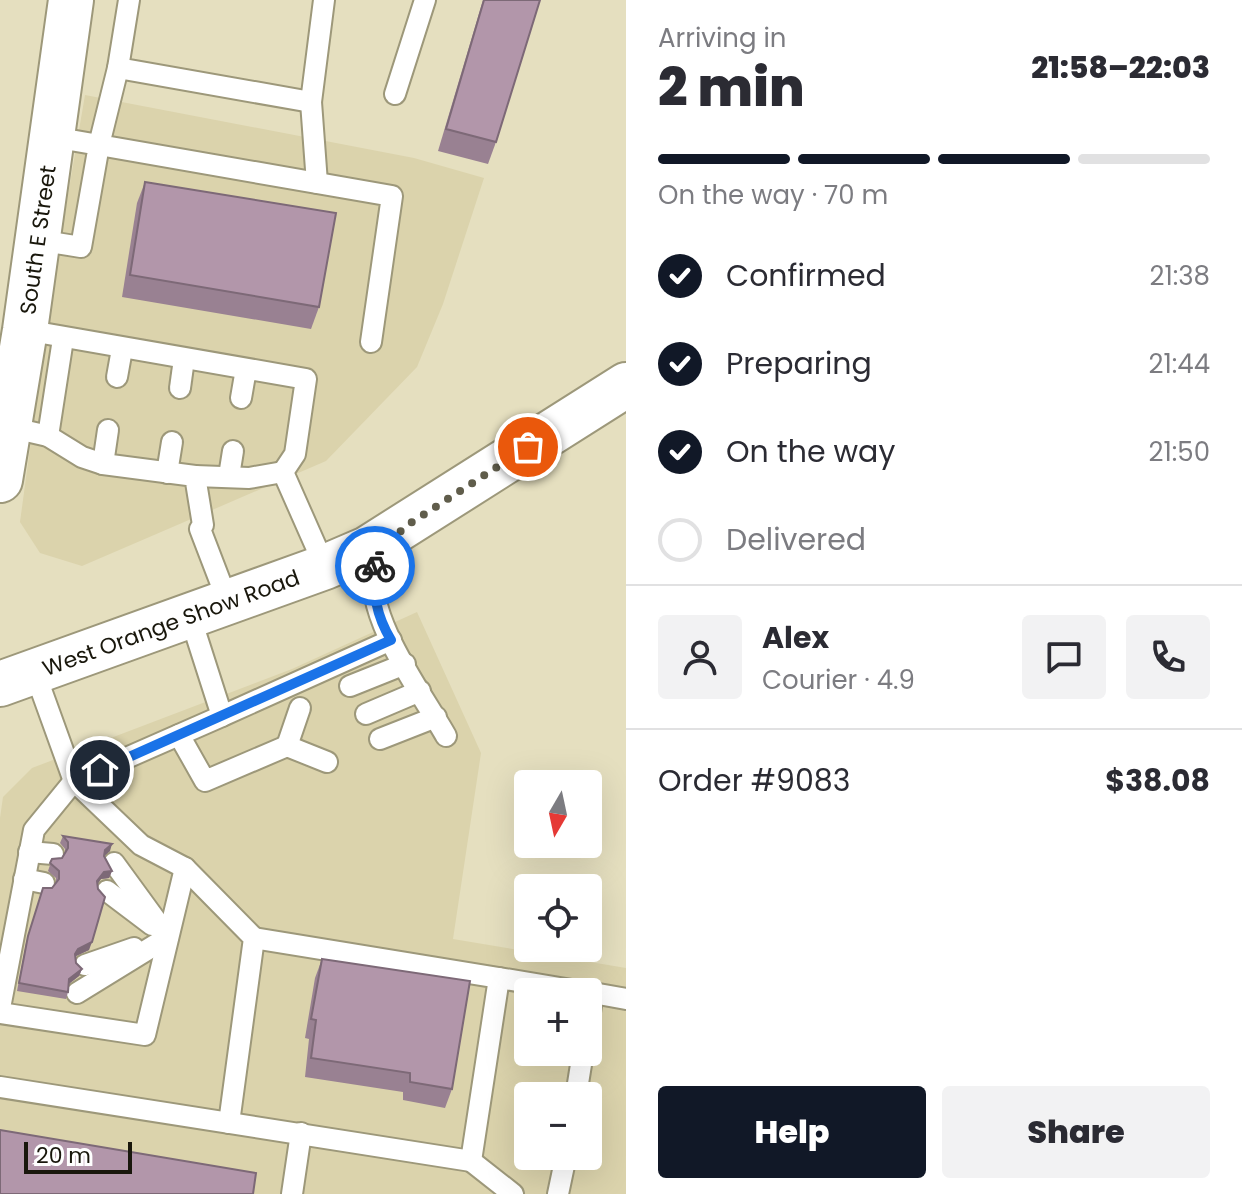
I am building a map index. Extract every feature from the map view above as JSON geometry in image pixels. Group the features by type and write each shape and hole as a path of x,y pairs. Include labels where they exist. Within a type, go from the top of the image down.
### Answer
{"main road":[{"name":"South E Street","path":"0,480 28,431 44,334 37,240 71,0"},
{"name":"West Orange Show Road","path":"17,678 367,549 626,385"}],"lane":[{"path":"37,240 81,247 129,0"},
{"path":"317,183 311,102 324,0"},
{"path":"395,94 425,0"},
{"path":"118,68 311,102"},
{"path":"53,137 392,196 371,342"},
{"path":"28,431 103,464 195,476 249,478 283,472 295,454 306,379 44,334"},
{"path":"117,377 122,349"},
{"path":"180,388 184,359"},
{"path":"241,398 246,369"},
{"path":"103,464 108,430"},
{"path":"167,473 172,442"},
{"path":"229,476 233,451"},
{"path":"283,472 325,567"},
{"path":"195,476 203,525 200,529 222,716"},
{"path":"403,528 375,565 373,592 380,620 446,736"},
{"path":"185,868 145,1035 0,1010 12,982 34,881 29,852 34,830 74,781 391,640"},
{"path":"350,686 405,664"},
{"path":"17,678 74,781 141,845 185,868 254,938 514,980"},
{"path":"366,714 420,691"},
{"path":"287,746 300,708"},
{"path":"380,739 436,717"},
{"path":"179,735 205,781 313,736"},
{"path":"287,746 327,762"},
{"path":"29,852 53,854"},
{"path":"114,863 168,937"},
{"path":"107,891 168,937"},
{"path":"85,965 168,937"},
{"path":"77,993 168,937"},
{"path":"229,1123 254,938"},
{"path":"471,1161 499,978"},
{"path":"602,995 626,999"},
{"path":"0,1087 471,1161 513,1194"},
{"path":"292,1194 301,1133"},
{"path":"558,1194 563,1170"}],"shaded area":[{"path":"85,95 414,158 484,178 443,304 417,367 326,461 82,566 40,553 20,522 50,301"},
{"path":"417,612 481,753 453,939 514,949 514,962 590,962 626,968 626,1194 0,1194 0,818 3,797 32,768 292,669"}],"building":[{"path":"484,0 540,0 496,142 446,129"},
{"path":"145,182 336,213 319,307 130,275"},
{"path":"63,836 112,844 105,850 104,856 112,871 104,872 97,881 98,889 105,897 92,942 75,954 76,963 82,969 69,979 68,992 19,983 28,936 43,888 52,888 59,879 59,871 50,863 52,859 62,858 68,848"},
{"path":"322,959 470,981 452,1089 410,1082 410,1073 311,1058 316,1020 311,1019"},
{"path":"0,1130 256,1173 253,1194 0,1194"}],"way so far":[{"path":"375,566 403,528 528,447"}],"route":[{"path":"100,770 391,640 380,620 373,592 375,566"}]}
